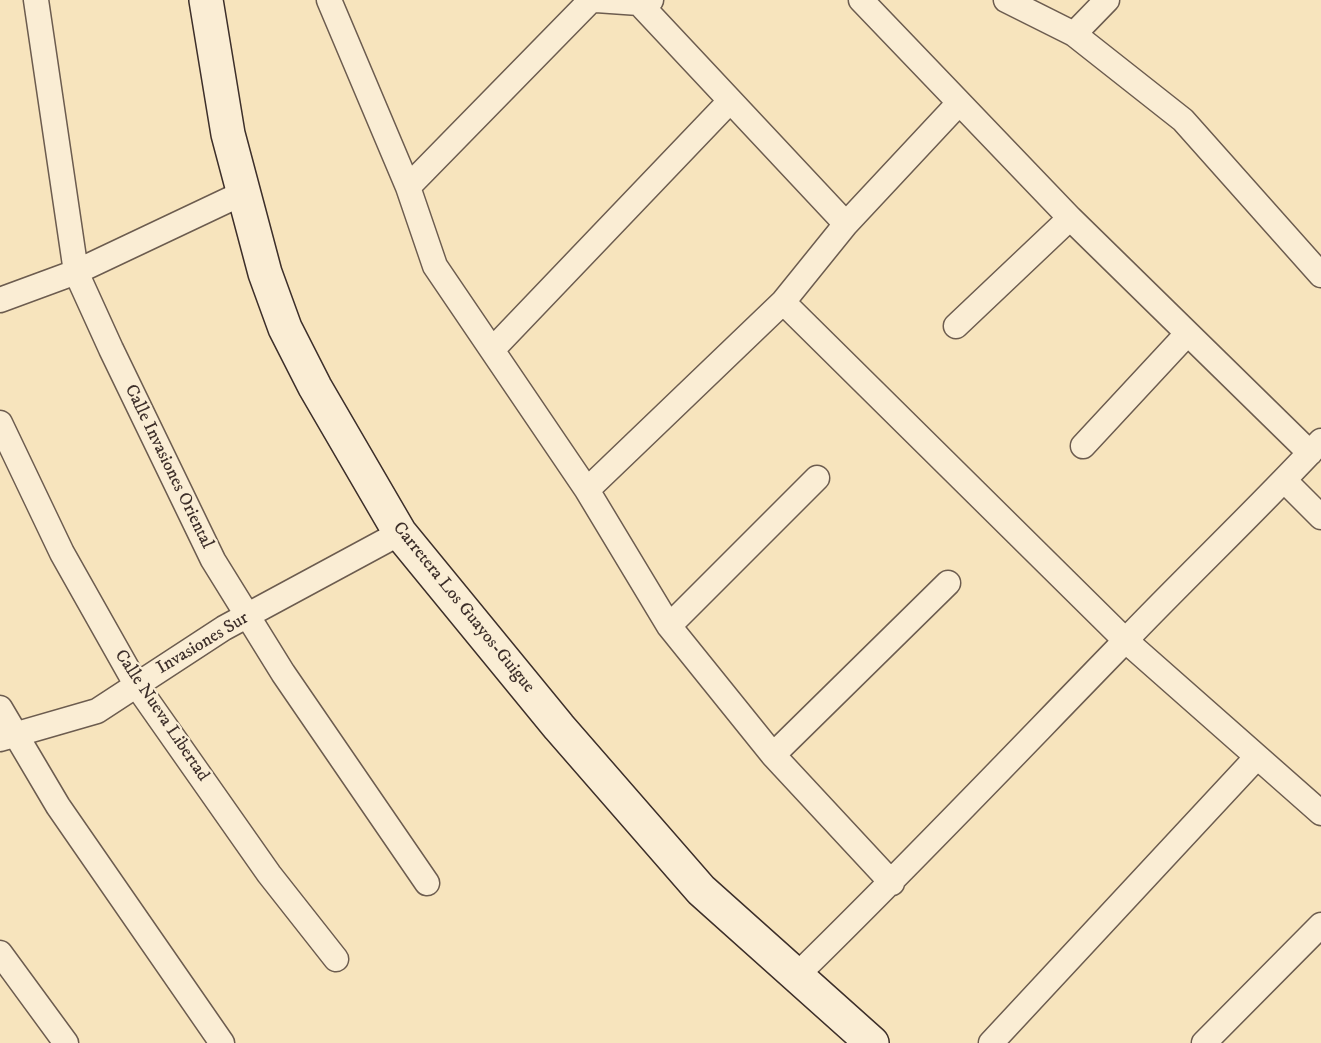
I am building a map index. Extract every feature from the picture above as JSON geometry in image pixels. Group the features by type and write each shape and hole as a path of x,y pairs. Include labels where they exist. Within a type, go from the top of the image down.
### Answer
{"main road":[{"name":"Carretera Los Guayos-Guigue","path":"206,0 228,134 265,273 285,328 315,387 400,533 559,727 701,890 873,1043"}],"street":[{"name":"Calle Invasiones Oriental","path":"36,0 76,272 213,560 340,758 427,883"},
{"path":"329,0 408,187 435,266 588,490 669,626 773,755 892,883"},
{"path":"408,187 591,0"},
{"path":"596,0 645,2 730,101 846,224"},
{"path":"796,976 892,883 1125,640 1285,481 1316,447 1187,334 1070,218 861,0"},
{"path":"1006,0 1074,34 1183,120 1321,275"},
{"path":"1074,34 1107,0"},
{"path":"493,350 730,101"},
{"path":"588,490 783,302 846,224 959,103"},
{"path":"0,300 76,272 243,193"},
{"path":"956,326 1070,218"},
{"path":"783,302 1125,640 1321,813"},
{"path":"1083,446 1187,334"},
{"name":"Calle Nueva Libertad","path":"0,423 62,554 137,686 269,874 336,959"},
{"path":"669,626 817,478"},
{"path":"1285,481 1321,517"},
{"name":"Invasiones Sur","path":"8,736 98,711 224,628 400,533"},
{"path":"773,755 948,583"},
{"path":"0,708 8,736 222,1043"},
{"path":"991,1043 1257,758"},
{"path":"1204,1043 1321,925"},
{"path":"0,953 66,1043"}]}
